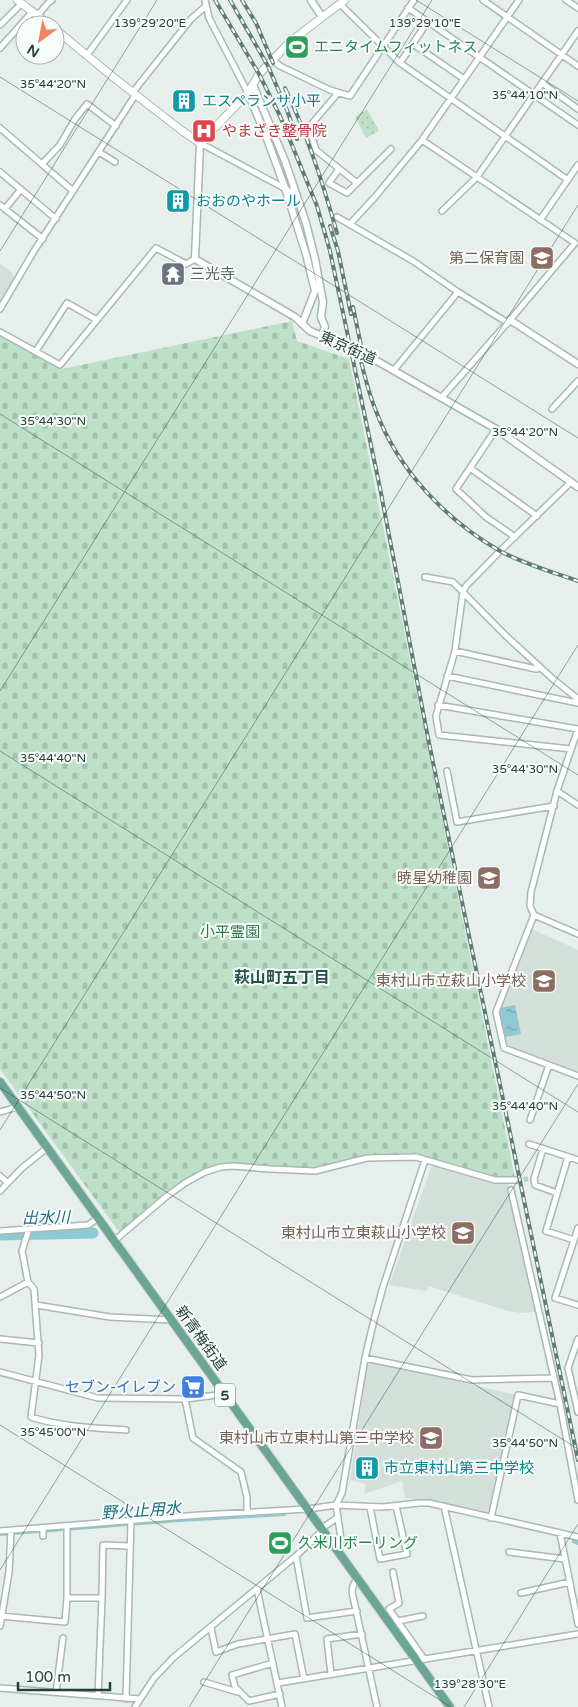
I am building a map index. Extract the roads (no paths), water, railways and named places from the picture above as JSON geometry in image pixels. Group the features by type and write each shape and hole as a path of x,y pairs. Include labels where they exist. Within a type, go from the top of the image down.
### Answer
{"main road":[{"path":"20,2 38,15"},
{"path":"65,37 181,130 200,143 248,93 259,74 291,41 343,2"},
{"name":"新青梅街道","path":"0,1082 322,1530 420,1660 450,1707"}],"street":[{"path":"0,48 52,0"},
{"path":"312,0 322,19"},
{"path":"274,60 280,66 338,93 350,96 414,0"},
{"path":"483,0 578,66"},
{"path":"350,224 376,197 422,140 518,0"},
{"path":"566,0 578,8"},
{"path":"87,54 124,1"},
{"path":"0,25 20,2"},
{"path":"343,2 382,47 400,64 568,180"},
{"path":"205,3 209,18 248,93 266,136 304,247 315,291 302,324"},
{"path":"0,309 116,126 134,93 205,3"},
{"path":"408,8 578,125"},
{"path":"400,64 428,21"},
{"path":"442,211 477,177 578,31"},
{"path":"413,44 464,79"},
{"path":"542,83 578,109"},
{"path":"253,85 297,195 316,259 324,302 321,317 325,328 322,337"},
{"path":"338,93 309,127 316,150 357,183"},
{"path":"42,164 60,145 75,119 88,104 116,126"},
{"path":"0,128 73,192"},
{"path":"422,140 575,243 442,397"},
{"path":"0,332 60,365 156,248 186,264 195,259 200,143 297,195"},
{"path":"339,168 329,183 347,193 391,149"},
{"path":"99,152 115,162"},
{"path":"540,220 578,165"},
{"path":"0,172 56,219"},
{"path":"20,189 2,207 43,239"},
{"path":"337,217 413,261 458,292 578,364"},
{"name":"東京街道","path":"195,259 296,318 310,331 334,340 394,370 496,429 578,487"},
{"path":"394,370 458,292"},
{"path":"36,351 67,303 98,320"},
{"path":"552,409 578,381"},
{"path":"496,429 456,489 486,517 515,537"},
{"path":"470,468 536,516"},
{"path":"571,482 466,586 463,592 460,625 436,716 439,735 571,749"},
{"path":"425,577 453,582 540,668 578,701"},
{"path":"454,651 536,669 540,668"},
{"path":"447,676 578,701"},
{"path":"438,705 578,729 557,791 531,892 530,906 534,915 578,934"},
{"path":"447,771 457,822 554,806"},
{"path":"557,791 578,805"},
{"path":"534,915 496,1012 504,1048 578,1076"},
{"path":"530,1120 549,1065"},
{"path":"0,1112 18,1107"},
{"path":"529,1144 578,1160"},
{"path":"0,1191 7,1182 47,1148"},
{"path":"543,1149 531,1179 535,1185 557,1193"},
{"path":"115,1240 185,1183 205,1172 221,1167 233,1166 315,1171 367,1158 416,1157 495,1180 516,1180"},
{"path":"568,1157 546,1231 574,1240"},
{"path":"339,1552 341,1539 336,1505 342,1494 365,1358 383,1287 425,1160"},
{"path":"0,1176 7,1182"},
{"path":"511,1190 560,1404 578,1500"},
{"path":"0,1231 88,1225 98,1218"},
{"path":"578,1229 556,1298 578,1305"},
{"path":"29,1230 22,1251 28,1282 34,1289 39,1355 31,1417 46,1422 82,1427 126,1430"},
{"path":"0,1297 28,1282"},
{"path":"36,1305 110,1317 171,1320"},
{"path":"0,1339 38,1343"},
{"path":"578,1339 568,1368 578,1412"},
{"path":"365,1358 472,1380 554,1378"},
{"path":"0,1372 98,1398 185,1399 225,1394"},
{"path":"491,1518 518,1396 560,1404"},
{"path":"185,1399 193,1438 241,1472 247,1498 247,1512"},
{"path":"0,1531 11,1533 43,1528 200,1518 247,1512 308,1509 336,1505 370,1507 396,1506 419,1502 578,1537"},
{"path":"370,1507 380,1559 407,1554 396,1506"},
{"path":"444,1506 489,1707"},
{"path":"135,1707 154,1678 172,1658 296,1556 338,1517"},
{"path":"126,1698 131,1523"},
{"path":"1,1616 64,1622 67,1598 68,1526"},
{"path":"43,1528 43,1536"},
{"path":"0,1626 9,1572 11,1533"},
{"path":"560,1533 578,1624"},
{"path":"98,1696 102,1545 130,1546"},
{"path":"509,1552 565,1559"},
{"path":"296,1556 307,1618 357,1611"},
{"path":"394,1572 399,1603 389,1609 420,1660"},
{"path":"357,1578 352,1592 378,1707"},
{"path":"520,1593 570,1582"},
{"path":"257,1589 282,1707"},
{"path":"67,1598 102,1598"},
{"path":"398,1621 423,1616"},
{"path":"210,1628 216,1652 238,1644 295,1634 304,1679"},
{"path":"331,1674 327,1639 362,1634"},
{"path":"278,1684 578,1634"},
{"path":"56,1692 63,1638"},
{"path":"273,1663 232,1675 235,1687 248,1701 280,1694"},
{"path":"204,1682 241,1693"},
{"path":"0,1688 140,1700"}],"water":[{"path":"515,1005 521,1034 505,1037 499,1008"}],"waterway":[{"name":"出水川","path":"0,1235 93,1233"},
{"name":"野火止用水","path":"0,1535 285,1515"}],"tunnel":[{"path":"516,1180 528,1179"}],"railway":[{"path":"215,0 259,74 280,116 317,206 330,251 380,488 429,743 578,1460"},
{"path":"230,0 268,66 297,139"},
{"path":"242,0 256,23 273,63"},
{"path":"285,88 314,159 337,233"},
{"path":"330,226 338,251 351,314"},
{"path":"353,307 364,360"},
{"path":"359,353 366,382 385,433 397,453 426,492 461,524 480,539 500,551 528,564 578,581"}],"place":[{"name":"エニタイムフィットネス","path":"297,47"},
{"name":"エスペランサ小平","path":"184,101"},
{"name":"やまざき整骨院","path":"204,131"},
{"name":"おおのやホール","path":"178,201"},
{"name":"第二保育園","path":"542,258"},
{"name":"三光寺","path":"173,274"},
{"name":"暁星幼稚園","path":"489,878"},
{"name":"東村山市立萩山小学校","path":"544,981"},
{"name":"東村山市立東萩山小学校","path":"463,1233"},
{"name":"セブン-イレブン","path":"193,1387"},
{"name":"東村山市立東村山第三中学校","path":"431,1438"},
{"name":"市立東村山第三中学校","path":"367,1468"},
{"name":"久米川ボーリング","path":"280,1543"}],"district":[{"name":"萩山町五丁目","path":"282,978"}],"park label":[{"name":"小平霊園","path":"230,932"}]}
